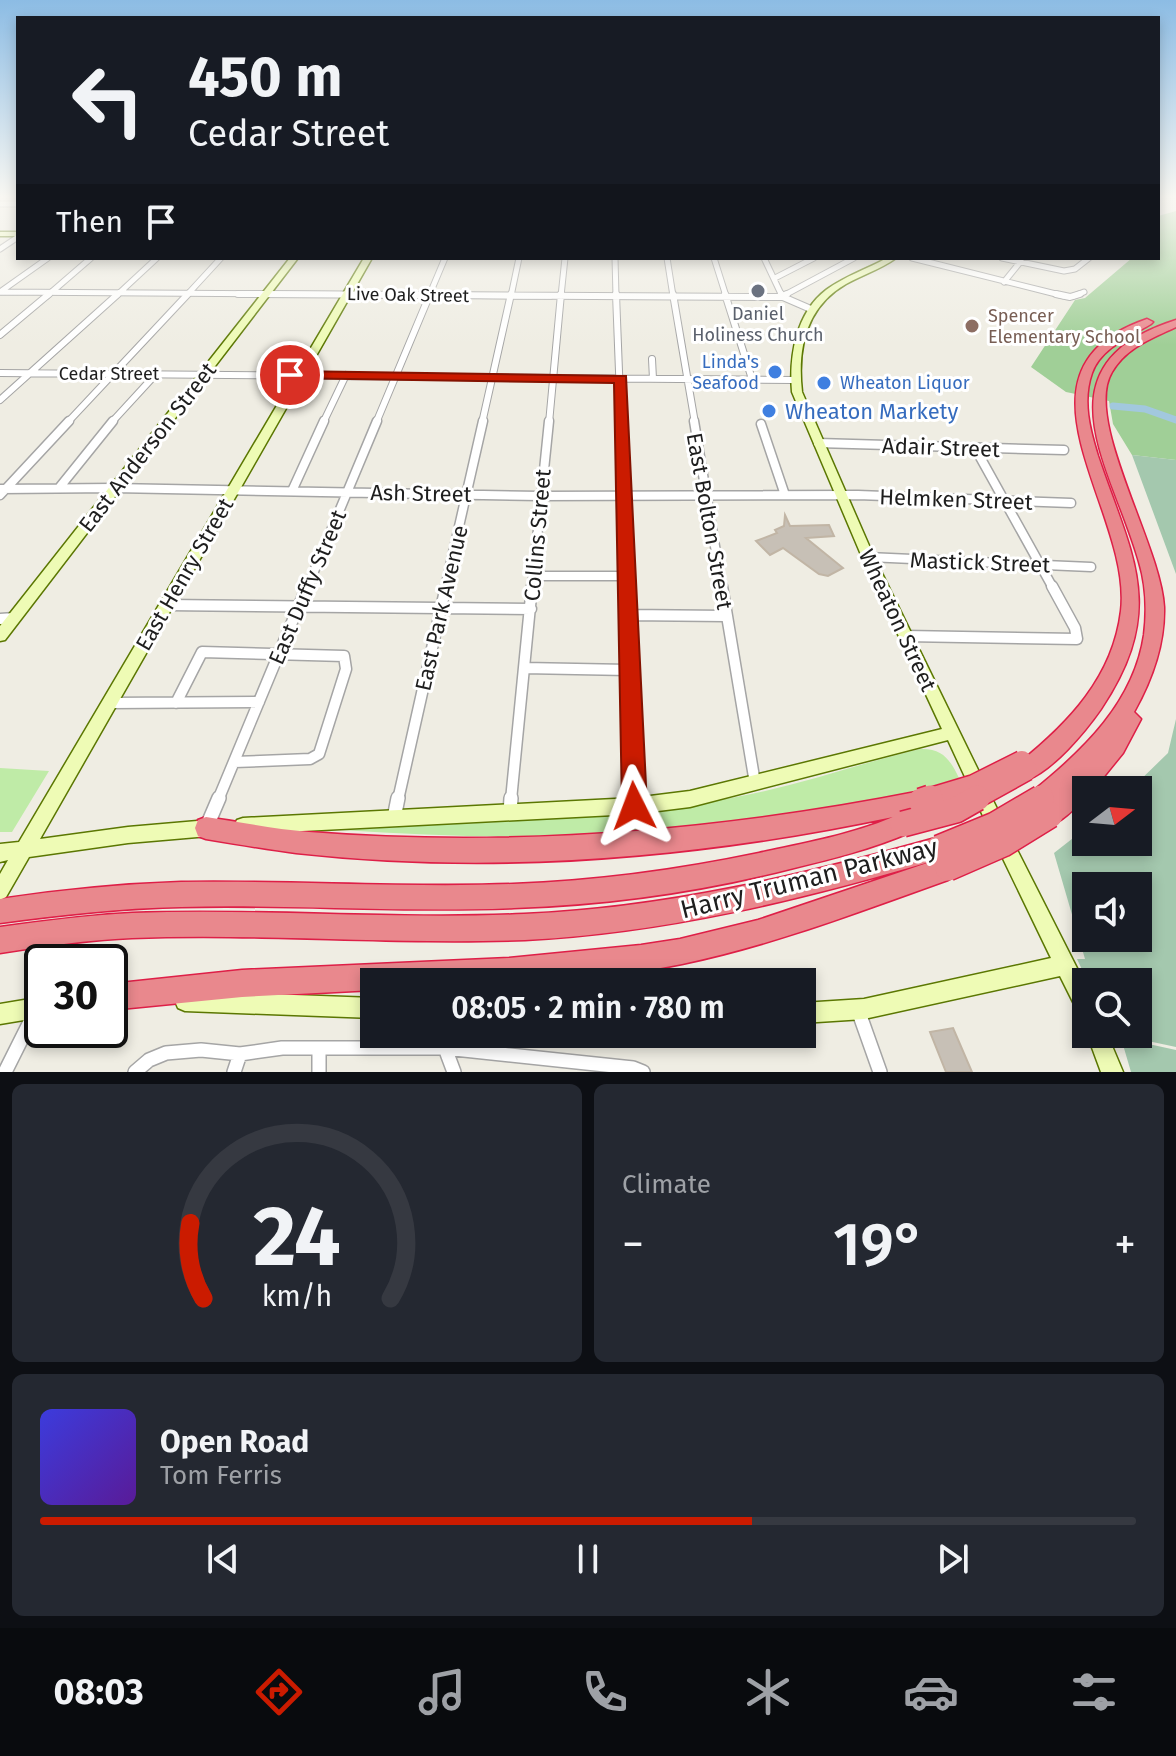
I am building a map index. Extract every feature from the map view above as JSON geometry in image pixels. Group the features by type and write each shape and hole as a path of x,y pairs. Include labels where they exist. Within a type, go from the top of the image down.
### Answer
{"highway":[{"name":"Harry Truman Parkway","path":"0,940 52,933 168,926 472,928 571,924 719,905 1003,844 1046,806 1079,791 1110,757 1130,721 1153,632 1153,585 1143,542 1089,419 1078,404 1081,379 1101,349 1134,327 1176,314"},
{"name":"Harry Truman Parkway","path":"0,911 68,901 180,894 475,897 570,893 741,869 883,833 903,824 956,810 1071,733 1089,712 1116,667 1128,622 1128,569 1089,419 1095,407 1098,383 1109,363 1135,339 1176,323"},
{"path":"206,828 307,843 522,849 642,844 769,830 853,816 921,801 1024,766"},
{"path":"128,996 174,987 511,969 642,958 742,936 845,905 944,858"}],"main road":[{"name":"East Anderson Street","path":"0,636 292,260"},
{"name":"East Henry Street","path":"0,891 367,260"},
{"path":"794,380 797,351 813,310 829,292 888,260"},
{"name":"Wheaton Street","path":"794,380 868,557 1072,980"},
{"path":"0,853 113,836 206,828 634,806 690,799 951,733"},
{"path":"816,1012 858,1010 1064,965"},
{"path":"128,999 360,1007"},
{"path":"0,1014 24,1010"},
{"path":"1103,1048 1112,1072"}],"street":[{"path":"0,292 45,260"},
{"path":"0,335 89,260"},
{"path":"0,400 155,260"},
{"path":"2,491 219,260"},
{"name":"East Duffy Street","path":"206,828 444,260"},
{"name":"East Park Avenue","path":"394,818 519,260"},
{"name":"Collins Street","path":"510,813 565,260"},
{"path":"615,260 634,806"},
{"name":"East Bolton Street","path":"667,260 755,783"},
{"path":"715,260 752,379"},
{"path":"765,260 782,297 850,260"},
{"path":"775,278 810,260"},
{"path":"920,260 1070,297 1084,292"},
{"path":"1004,282 1021,260 1070,271 1086,260"},
{"name":"Live Oak Street","path":"0,292 782,297 813,310"},
{"path":"652,359 653,379"},
{"name":"Cedar Street","path":"0,373 794,380"},
{"path":"59,488 156,374"},
{"path":"292,491 346,375"},
{"path":"761,424 785,495"},
{"name":"Adair Street","path":"818,443 1064,450"},
{"path":"906,636 1077,639 1075,628 975,448"},
{"name":"Ash Street","path":"2,491 114,488 540,496 842,496"},
{"name":"Helmken Street","path":"842,496 1071,503"},
{"name":"Mastick Street","path":"868,557 1091,567"},
{"path":"533,576 627,576"},
{"path":"167,605 531,609"},
{"path":"628,615 726,616"},
{"path":"0,619 14,618"},
{"path":"176,703 202,652 344,656 346,669 319,754 310,759 234,762"},
{"path":"524,668 628,670"},
{"path":"110,703 259,702"},
{"path":"858,1010 880,1072"},
{"path":"5,1072 24,1036"},
{"path":"135,1072 149,1060 166,1053 201,1050 240,1054 282,1048 360,1048"},
{"path":"319,1048 319,1072"},
{"path":"454,1072 445,1048 633,1068 643,1072"},
{"path":"234,1072 240,1054"}],"green space":[{"path":"1160,245 1176,245 1176,460 1132,455 1113,424 1109,401 1066,392 1031,367 1075,300 1085,298 1130,260 1160,260"},
{"path":"1132,455 1176,460 1176,574"},
{"path":"1176,719 1176,1047 1152,1042 1152,968 1081,968 1077,959 1085,959 1083,952 1152,952 1152,872 1072,872 1072,915 1054,853 1072,839 1072,856 1152,856 1152,776 1144,776 1168,753"},
{"path":"920,749 940,753 959,778 807,814 730,825 574,836 341,830 537,820 683,806 779,788"},
{"path":"0,768 49,771 12,832 0,832"},
{"path":"1152,1045 1176,1050 1176,1072 1131,1072 1124,1048 1152,1048"}],"building":[{"path":"785,515 790,526 829,525 834,536 806,538 843,568 828,576 819,574 783,548 770,555 756,541 777,533 775,530 784,526"},
{"path":"953,1028 972,1072 946,1072 930,1032"}],"waterway":[{"path":"1113,406 1145,409 1176,420"}],"place":[{"name":"Daniel Holiness Church","path":"758,291"},
{"name":"Spencer Elementary School","path":"972,326"},
{"name":"Linda's Seafood","path":"775,372"},
{"name":"Wheaton Liquor","path":"824,383"},
{"name":"Wheaton Markety","path":"769,411"}],"route":[{"path":"290,375 621,379 634,806"}]}
